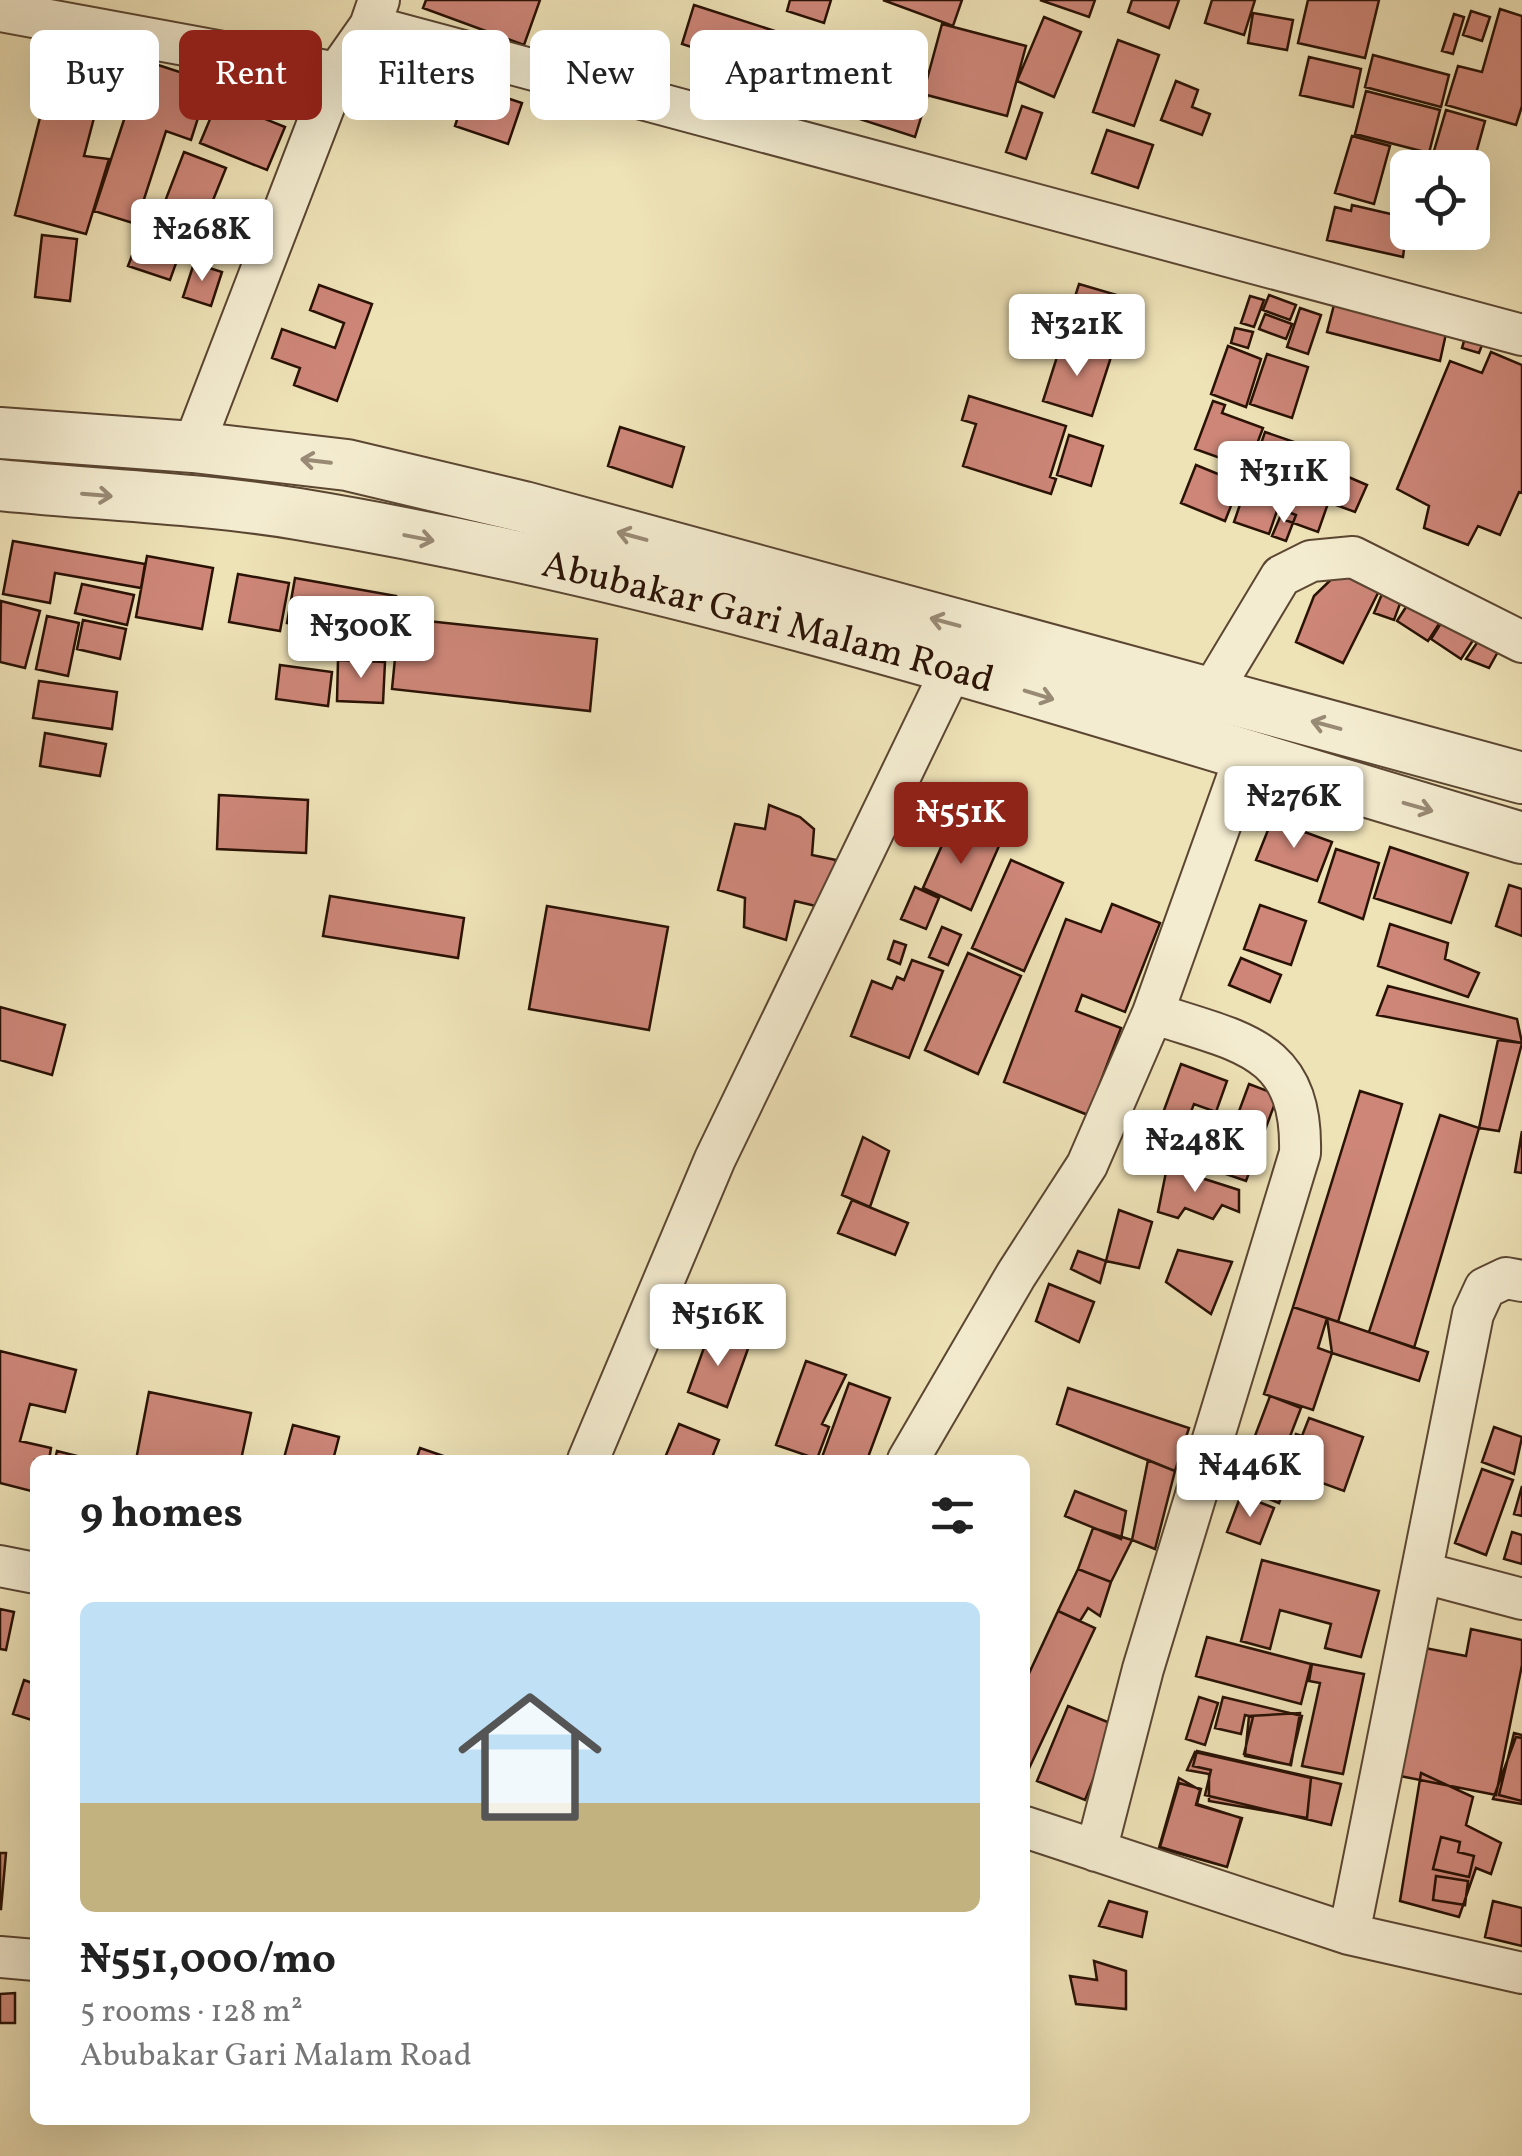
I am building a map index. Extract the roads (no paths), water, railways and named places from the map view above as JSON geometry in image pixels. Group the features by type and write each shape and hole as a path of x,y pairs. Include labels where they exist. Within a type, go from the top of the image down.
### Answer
{"street":[{"path":"0,10 337,74"},
{"path":"192,447 337,74 375,13 1522,335"},
{"path":"0,433 192,447 347,465 524,507 1522,778"},
{"name":"Abubakar Gari Malam Road","path":"0,485 314,517 490,552 952,668 1522,838"},
{"path":"1210,694 1282,576 1311,562 1353,557 1522,642"},
{"path":"590,1455 715,1159 952,668"},
{"path":"911,1455 1016,1274 1087,1165 1153,1013 1245,756"},
{"path":"1096,1850 1143,1669 1300,1152 1301,1118 1288,1078 1256,1049 1153,1013"},
{"path":"1349,1934 1473,1314 1485,1288 1506,1278 1522,1281"},
{"path":"0,1566 30,1572"},
{"path":"1424,1572 1522,1599"},
{"path":"1030,1829 1349,1934 1522,1974"},
{"path":"0,1958 30,1960"}]}
